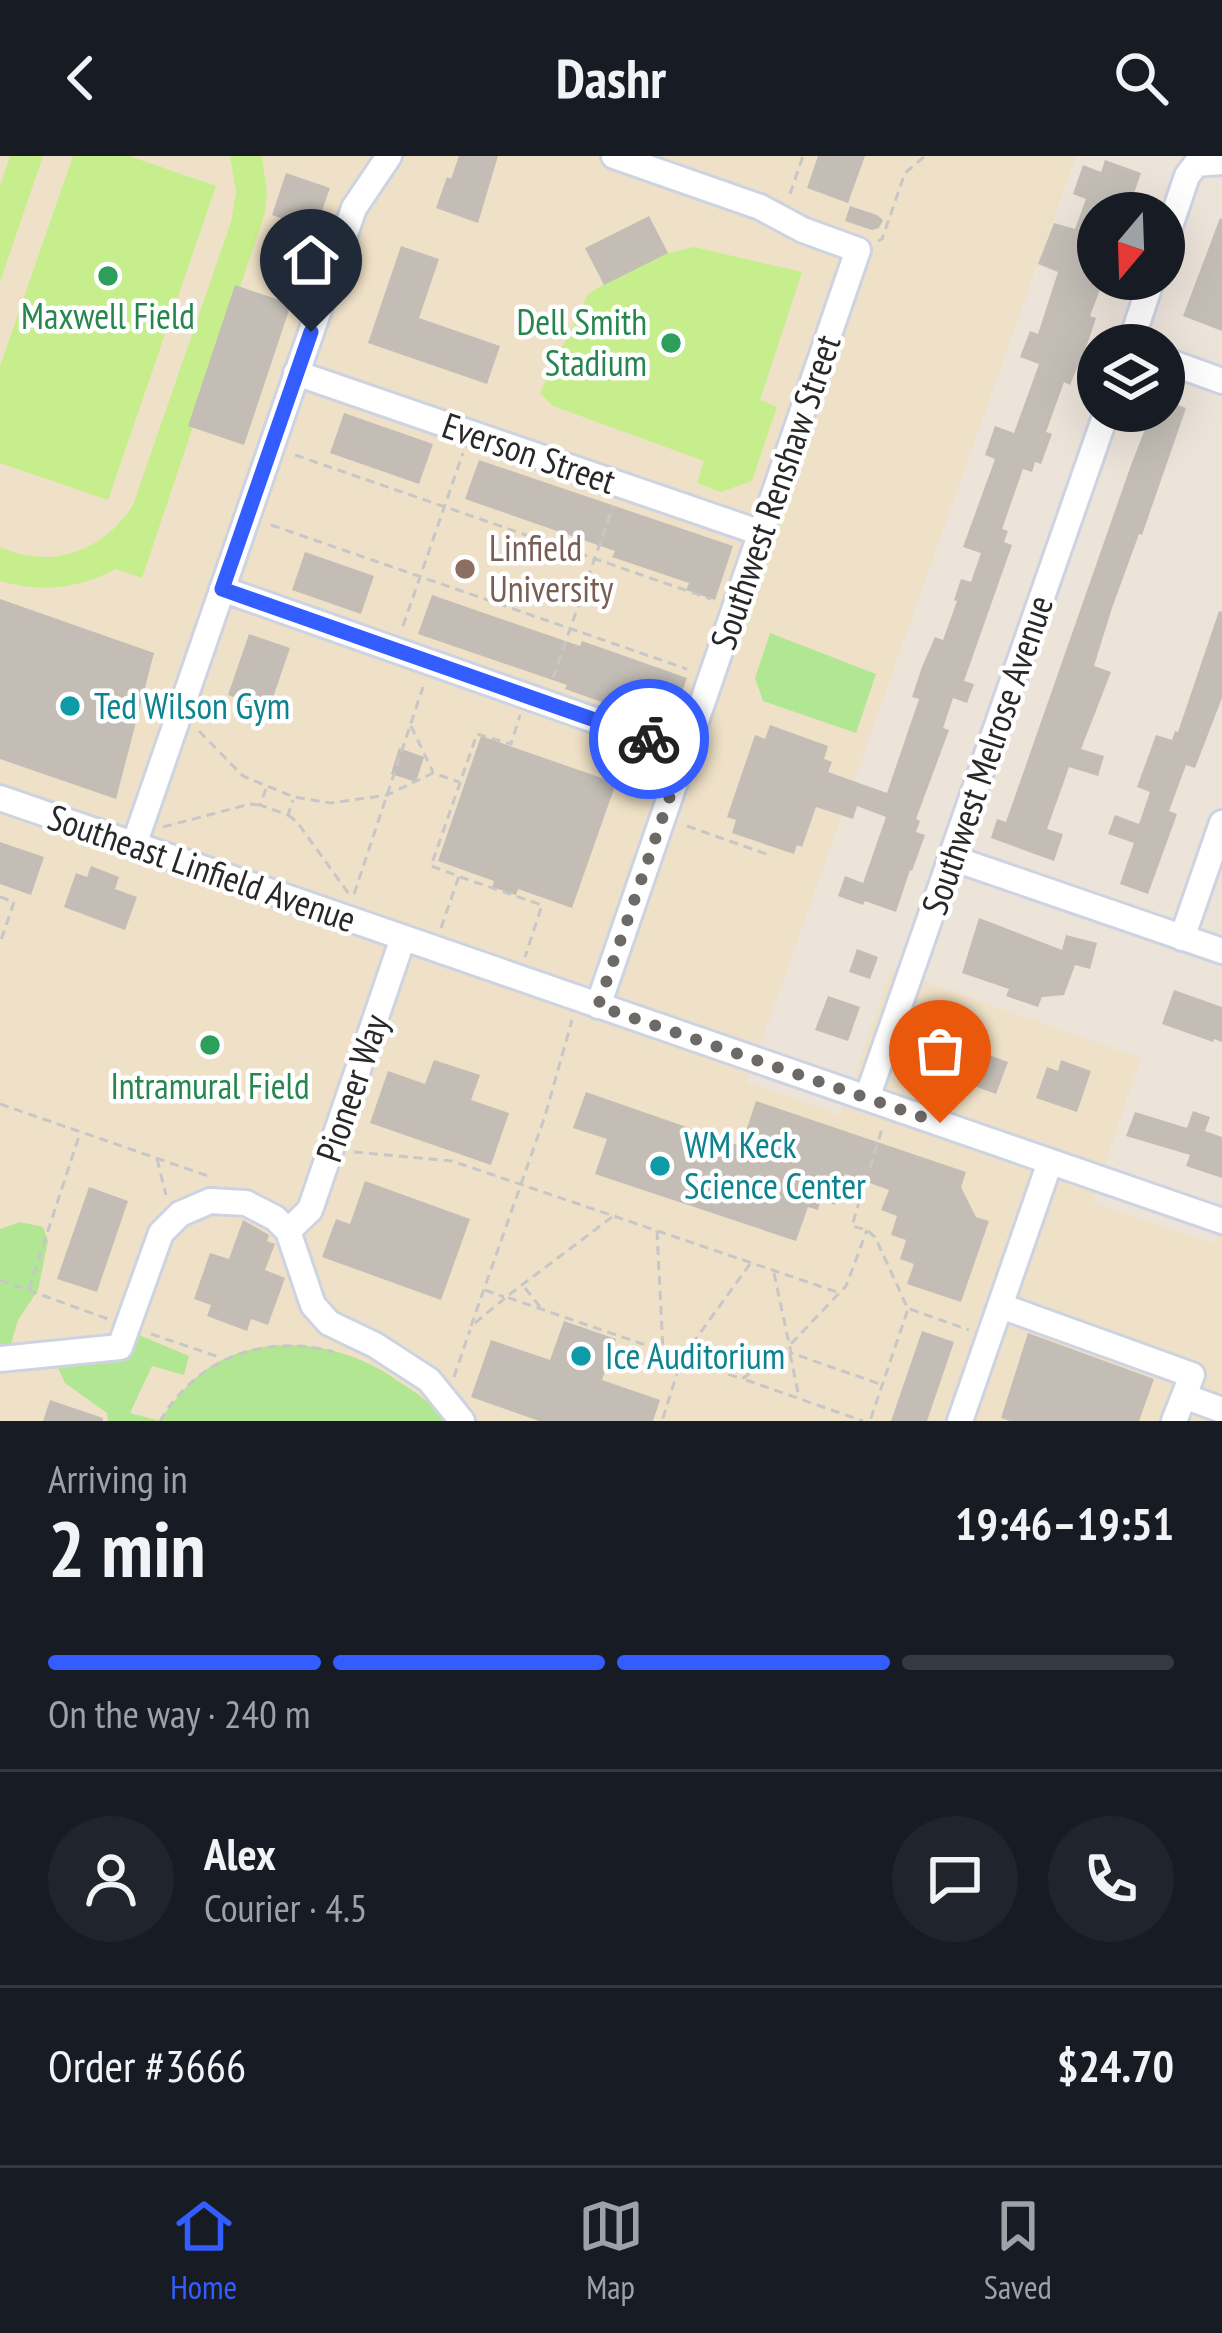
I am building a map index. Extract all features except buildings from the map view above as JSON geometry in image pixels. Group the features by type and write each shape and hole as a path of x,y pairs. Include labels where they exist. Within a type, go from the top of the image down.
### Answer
{"street":[{"path":"138,834 354,208 389,156"},
{"path":"614,156 760,207 803,230 859,250"},
{"path":"1182,192 1187,176 1209,163"},
{"name":"Southwest Renshaw Street","path":"588,1003 663,818 859,250"},
{"path":"1185,368 1222,381"},
{"name":"Everson Street","path":"296,373 761,533"},
{"name":"Southwest Melrose Avenue","path":"867,1098 1100,432"},
{"path":"222,589 685,752"},
{"name":"Southeast Linfield Avenue","path":"0,798 138,834 434,949 1222,1221"},
{"path":"1182,938 1222,823"},
{"path":"952,857 1222,951"},
{"name":"Pioneer Way","path":"288,1231 310,1210 404,938"},
{"path":"960,1421 1050,1162"},
{"path":"0,1359 120,1347 160,1233 181,1214 210,1201 246,1203 275,1218 288,1231 313,1305 328,1322 429,1380 462,1421"},
{"path":"1001,1306 1192,1376 1174,1421"},
{"path":"1184,1396 1222,1410"}],"path":[{"path":"782,218 803,156"},
{"path":"859,250 882,239 905,173 925,156"},
{"path":"395,650 470,433"},
{"path":"271,447 735,608"},
{"path":"518,978 542,905 431,866 477,734 511,744 536,700 571,629 621,484"},
{"path":"247,517 711,678"},
{"path":"138,834 260,805 297,821 353,898 431,663"},
{"path":"177,720 193,725 243,776 295,797 332,803 387,795 433,773"},
{"path":"410,724 433,773 460,783"},
{"path":"260,805 266,788"},
{"path":"288,815 295,797"},
{"path":"663,818 772,856"},
{"path":"434,949 459,876"},
{"path":"0,897 14,902 0,943"},
{"path":"442,1394 452,1384 588,1003"},
{"path":"0,1104 223,1181 246,1203"},
{"path":"870,1168 883,1127"},
{"path":"28,1290 80,1132"},
{"path":"331,1150 452,1161 840,1293"},
{"path":"157,1159 169,1206 181,1214"},
{"path":"484,1290 866,1421 908,1309 874,1237 852,1226 864,1185"},
{"path":"471,1326 614,1216"},
{"path":"742,1379 788,1346 846,1286 867,1230"},
{"path":"658,1231 663,1351"},
{"path":"662,1421 682,1358 752,1263"},
{"path":"774,1270 800,1399"},
{"path":"522,1285 542,1310"},
{"path":"908,1309 989,1337"},
{"path":"160,1421 177,1394 200,1374 250,1348 314,1346 349,1356 375,1345"},
{"path":"788,1346 790,1353 882,1385"}],"shaded area":[{"name":"Linfield University","path":"0,156 1076,156 747,1082 841,1115 891,970 1141,1058 1092,1202 1213,1244 1222,1220 1222,1421 0,1421"}],"green space":[{"path":"10,156 43,156 0,282 0,186"},
{"name":"Maxwell Field","path":"73,156 129,156 216,186 108,500 0,463 0,366"},
{"path":"230,156 262,156 265,213 142,578 116,569 59,587 0,581 0,547 38,557 74,552 107,535 133,505 231,222 236,192"},
{"name":"Dell Smith Stadium","path":"694,247 802,272 760,400 777,407 752,481 721,492 697,483 704,461 553,406 540,393 588,294 648,258"},
{"path":"770,633 876,674 856,733 763,701 755,678"},
{"path":"20,1222 43,1227 48,1241 38,1290 18,1320 10,1347 0,1350 0,1229"},
{"path":"134,1333 189,1356 184,1375 152,1366 130,1413 160,1421 108,1421 107,1413 65,1383 51,1353"},
{"path":"299,1345 374,1366 422,1397 443,1421 160,1421 191,1382 225,1359 249,1350"}],"way so far":[{"path":"649,739 685,752 598,1006 940,1123"}],"place":[{"name":"Maxwell Field","path":"108,276"},
{"name":"Dell Smith Stadium","path":"671,343"},
{"name":"Linfield University","path":"465,569"},
{"name":"Ted Wilson Gym","path":"70,706"},
{"name":"Intramural Field","path":"210,1045"},
{"name":"WM Keck Science Center","path":"660,1166"},
{"name":"Ice Auditorium","path":"581,1356"}],"route":[{"path":"311,332 222,589 649,739"}]}
